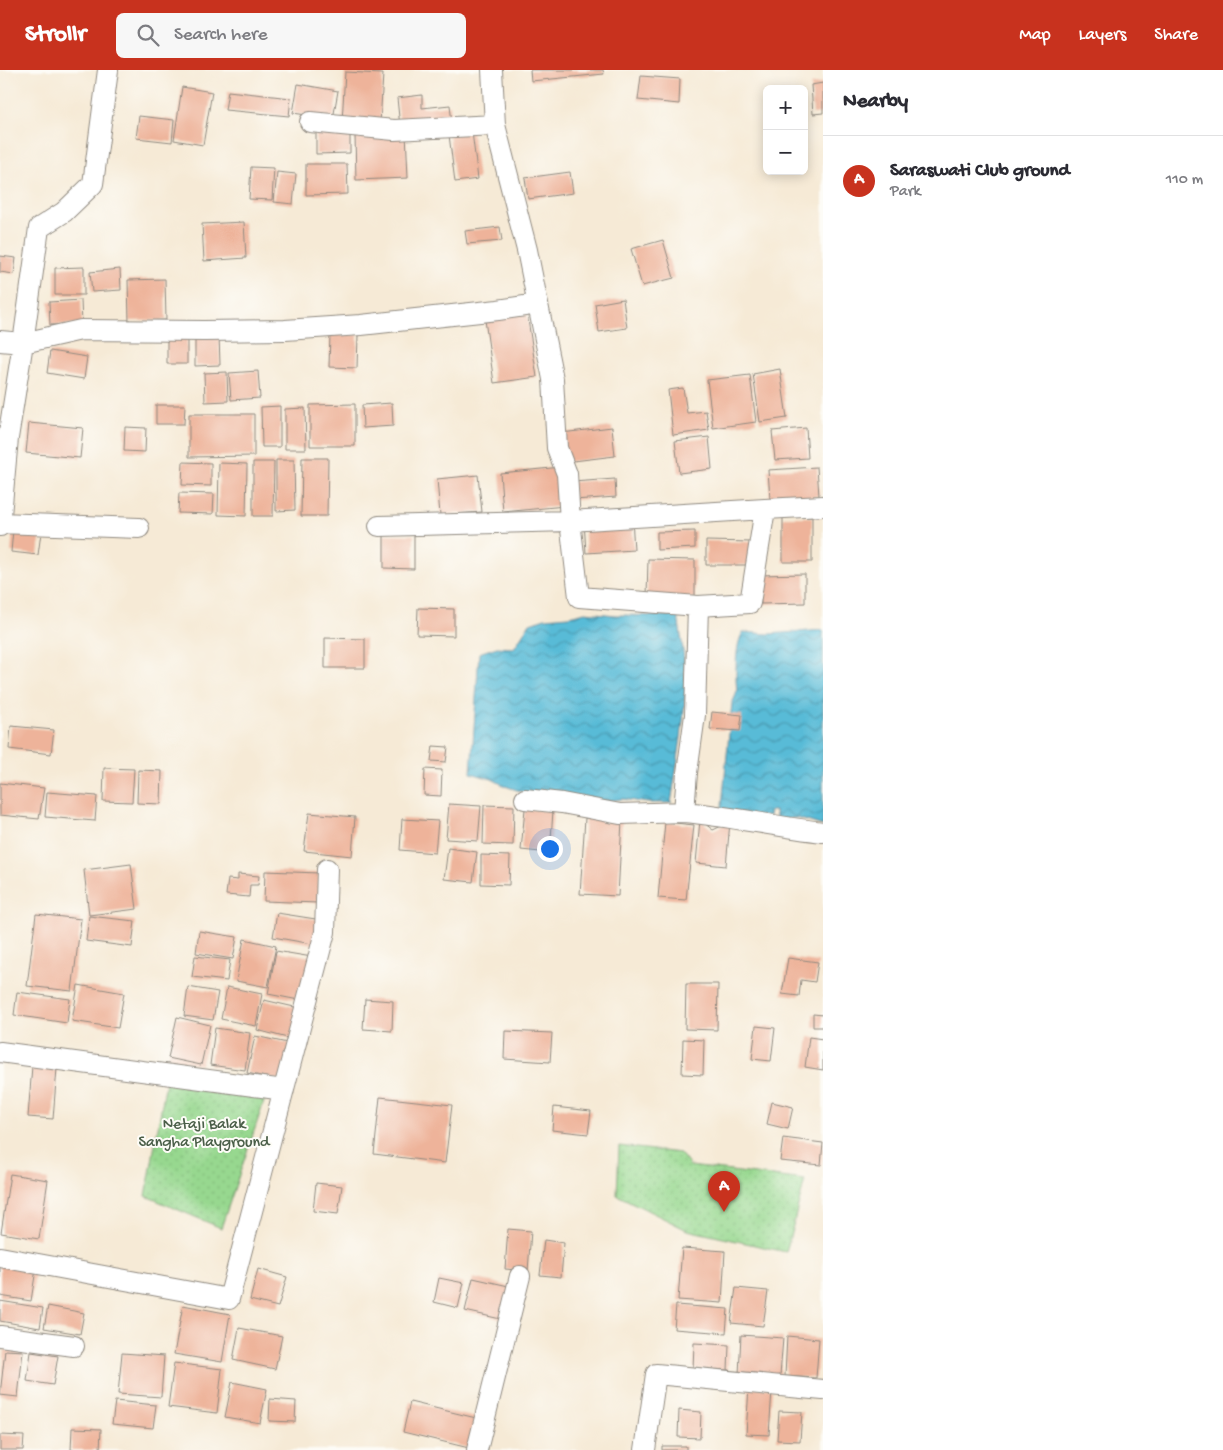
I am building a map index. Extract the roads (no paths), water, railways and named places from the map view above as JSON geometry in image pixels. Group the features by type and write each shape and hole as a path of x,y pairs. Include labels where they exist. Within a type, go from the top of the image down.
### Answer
{"street":[{"path":"108,70 93,184 64,212 39,228 8,438 0,525 139,528"},
{"path":"492,70 495,125 527,250 553,379 557,448 567,474 570,521 579,597 698,606 750,602 765,509"},
{"path":"310,122 394,130 495,125"},
{"path":"0,341 23,343 80,330 285,330 360,325 538,304"},
{"path":"379,526 570,521 823,506"},
{"path":"684,812 695,716 698,606"},
{"path":"526,799 562,803 620,814 684,812 715,815 823,832"},
{"path":"0,1257 229,1299 325,932 327,869"},
{"path":"0,1052 284,1090"},
{"path":"477,1450 520,1276"},
{"path":"0,1336 74,1346"},
{"path":"645,1450 656,1374 823,1390"}],"water":[{"path":"585,612 616,615 678,616 684,659 685,688 681,738 671,803 648,803 622,799 601,802 529,794 505,786 492,779 471,773 479,653 497,647 514,648 530,623 545,618 569,616"},
{"path":"823,630 823,826 797,818 776,819 775,811 770,811 769,816 721,816 732,703 737,690 737,653 743,632 769,634"}],"place":[{"name":"Saraswati Club ground","path":"724,1212"}],"park label":[{"name":"Netaji Balak Sangha Playground","path":"204,1134"}]}
